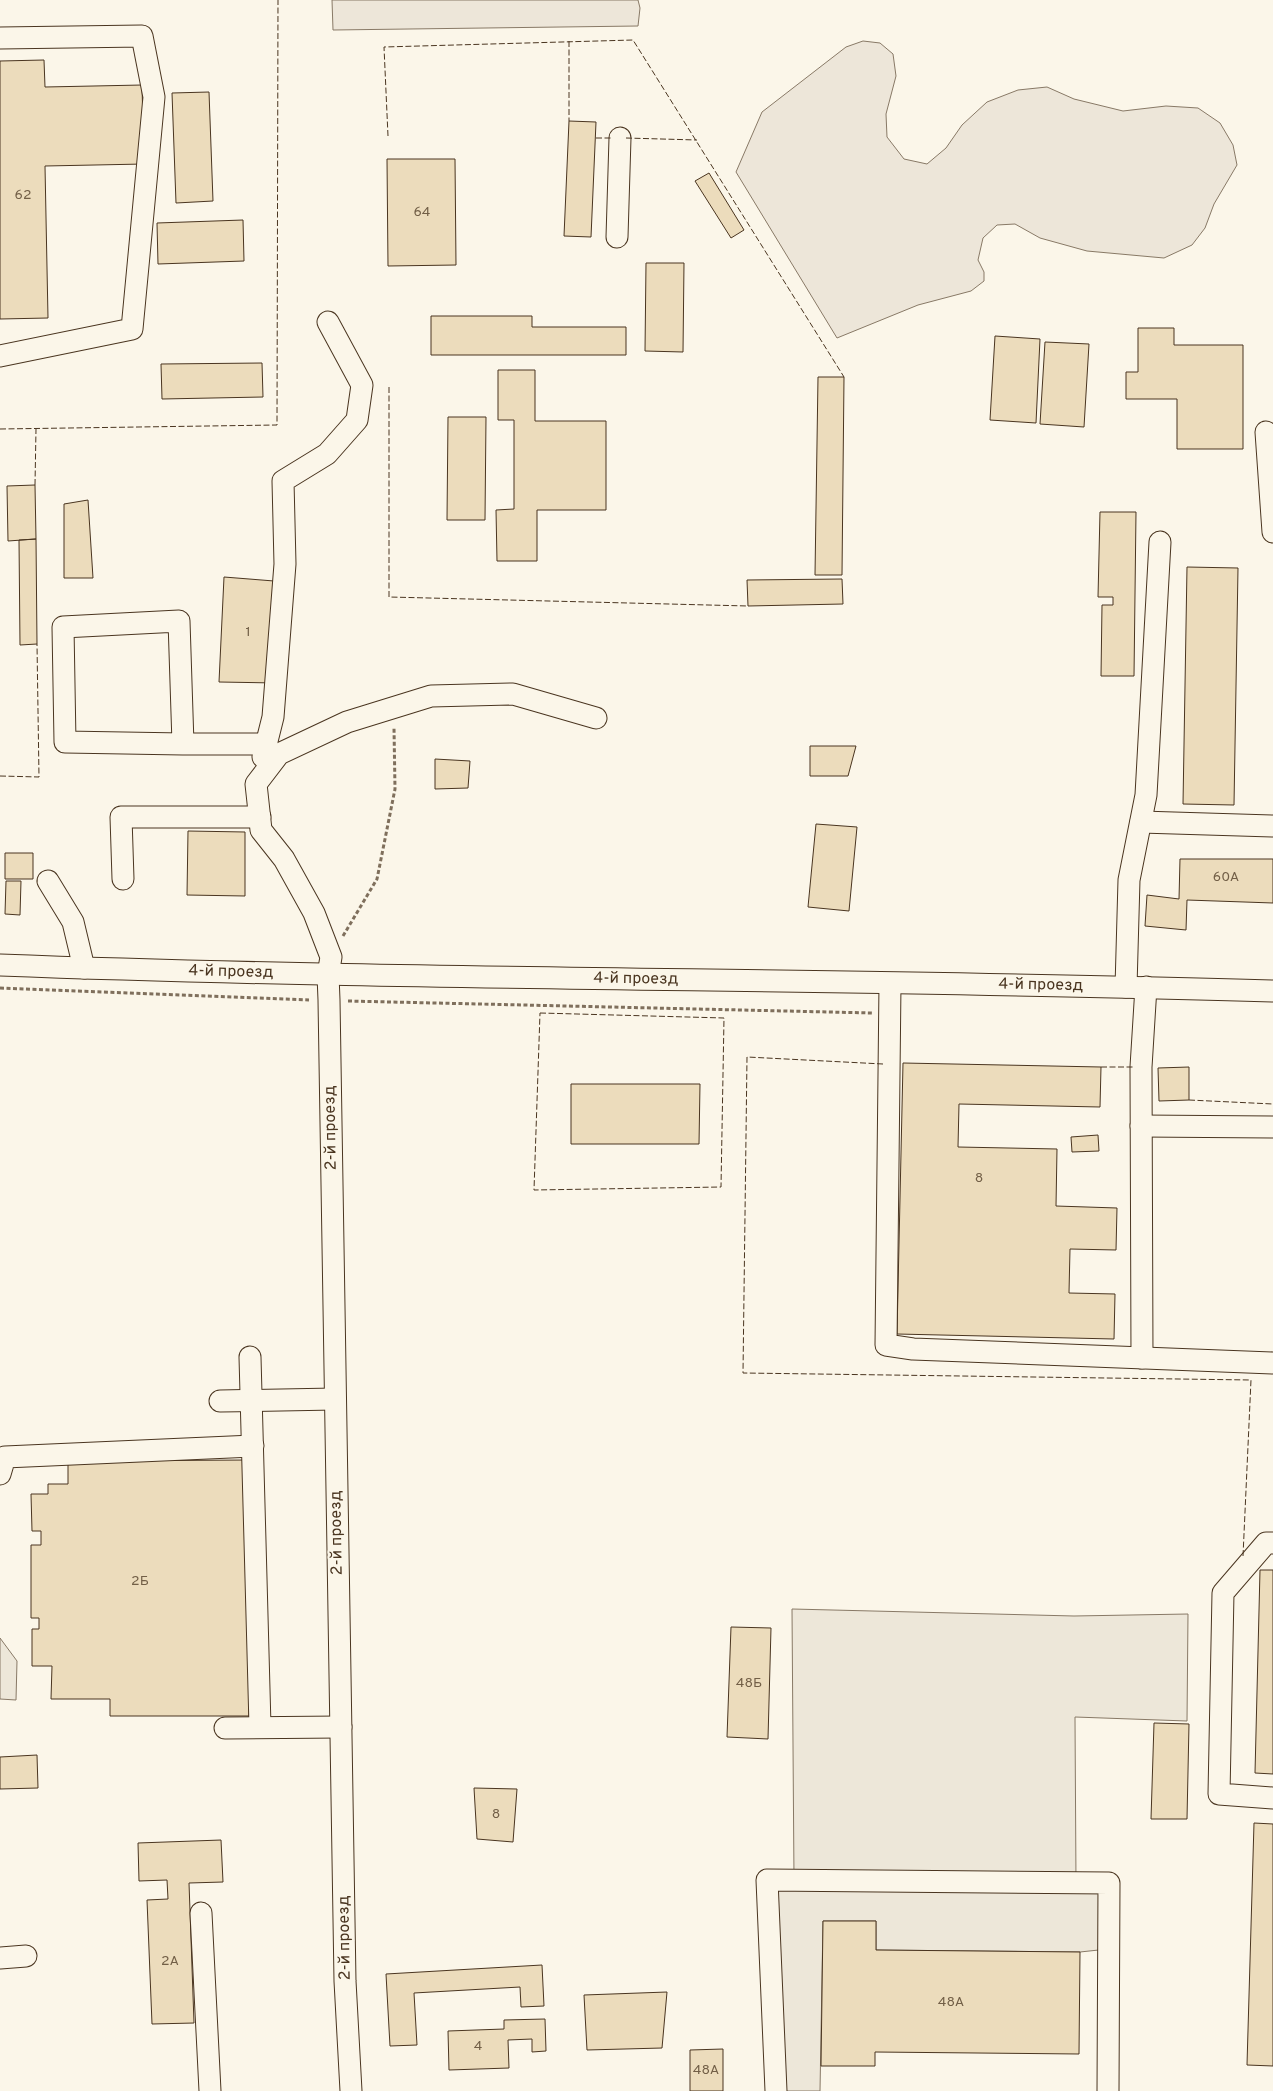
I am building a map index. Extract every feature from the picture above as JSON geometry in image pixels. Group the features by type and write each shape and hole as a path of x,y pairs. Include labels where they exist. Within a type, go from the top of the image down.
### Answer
{"street":[{"path":"0,38 142,36 154,97 132,329 0,356"},
{"path":"617,237 620,138"},
{"path":"256,784 274,717 285,564 283,481 327,454 357,420 362,385 328,322"},
{"path":"1266,432 1273,532"},
{"path":"1142,1358 1141,1067 1129,880 1146,795 1160,542"},
{"path":"183,744 179,621 63,627 65,742 183,744 266,744"},
{"path":"256,784 279,754 346,722 431,696 513,694 596,718"},
{"name":"2-й проезд","path":"256,784 262,830 284,859 314,913 330,966 329,1000 345,1981 351,2091"},
{"path":"123,879 121,817 260,818"},
{"path":"1141,822 1273,826"},
{"path":"48,881 73,922 84,968"},
{"name":"4-й проезд","path":"0,965 84,968 330,966 890,984 1273,991"},
{"path":"890,984 886,1345 912,1349 1273,1363"},
{"path":"1141,1126 1273,1127"},
{"path":"250,1357 260,1726"},
{"path":"220,1401 335,1399"},
{"path":"0,1474 5,1457 253,1446"},
{"path":"1273,1543 1266,1543 1223,1593 1219,1794 1273,1798"},
{"path":"225,1728 260,1726 341,1727"},
{"path":"776,2091 767,1880 1109,1883 1108,2091"},
{"path":"201,1913 210,2091"},
{"path":"0,1958 26,1956"}],"path":[{"path":"330,966 377,879 395,789 393,708"},
{"path":"0,988 329,1000 890,1013"}],"shaded area":[{"path":"332,0 638,0 640,8 638,26 333,30"},
{"path":"863,41 880,43 893,54 896,76 886,114 887,137 904,159 927,164 946,148 962,125 987,102 1018,90 1047,87 1074,99 1123,111 1166,106 1198,108 1220,123 1233,145 1237,165 1214,204 1205,228 1192,245 1164,258 1087,251 1040,238 1015,224 997,225 983,238 978,260 984,272 984,281 971,291 918,305 837,338 736,172 762,112 846,47"},
{"path":"792,1609 1074,1616 1188,1614 1187,1721 1075,1717 1076,1883 1109,1883 1108,1949 1080,1952 876,1950 876,1921 823,1921 820,2091 776,2091 767,1880 794,1880"},
{"path":"0,1638 17,1661 16,1700 0,1699"}],"building":[{"path":"44,60 45,87 142,85 144,164 45,166 48,318 0,319 0,61"},
{"path":"209,92 213,201 176,203 172,93"},
{"path":"569,121 596,122 591,237 564,236"},
{"path":"387,159 455,159 456,265 388,266"},
{"path":"709,173 744,230 731,238 695,181"},
{"path":"243,220 244,261 158,264 157,223"},
{"path":"646,263 684,263 683,352 645,351"},
{"path":"431,316 532,316 532,327 626,327 626,355 431,355"},
{"path":"1138,328 1174,328 1174,345 1243,345 1243,449 1177,449 1177,399 1126,399 1126,372 1138,372"},
{"path":"995,336 1040,339 1036,423 990,420"},
{"path":"1045,342 1089,344 1084,427 1040,424"},
{"path":"262,363 263,397 162,399 161,364"},
{"path":"498,370 535,370 535,421 606,421 606,510 537,510 537,561 497,561 496,510 514,509 514,420 498,420"},
{"path":"818,377 844,377 842,575 815,575"},
{"path":"448,417 486,417 485,520 447,520"},
{"path":"35,485 36,539 8,541 7,486"},
{"path":"88,500 93,578 64,578 64,504"},
{"path":"1100,512 1136,512 1134,676 1101,676 1102,605 1113,605 1113,597 1098,597"},
{"path":"36,539 37,644 20,645 19,540"},
{"path":"1187,567 1238,568 1234,805 1183,804"},
{"path":"224,577 274,581 276,683 219,682"},
{"path":"842,579 843,604 748,606 747,580"},
{"path":"810,746 856,746 848,776 810,776"},
{"path":"435,759 470,761 468,788 435,789"},
{"path":"816,824 857,827 849,911 808,907"},
{"path":"188,831 245,832 245,896 187,895"},
{"path":"5,853 33,853 33,879 5,879"},
{"path":"1180,859 1273,859 1273,903 1187,900 1186,930 1145,926 1147,895 1179,899"},
{"path":"6,881 21,881 20,915 5,914"},
{"path":"903,1063 1101,1067 1100,1107 959,1104 958,1147 1057,1149 1056,1206 1117,1208 1116,1250 1070,1249 1069,1293 1115,1294 1114,1339 897,1334"},
{"path":"1189,1067 1189,1100 1159,1101 1158,1068"},
{"path":"571,1084 700,1084 699,1144 571,1144"},
{"path":"1098,1135 1099,1151 1072,1152 1071,1137"},
{"path":"249,1460 249,1716 110,1716 110,1699 51,1699 52,1666 32,1666 32,1629 39,1629 39,1618 31,1618 31,1545 41,1545 41,1531 32,1531 31,1494 48,1494 48,1484 68,1484 68,1461"},
{"path":"1260,1570 1273,1570 1273,1774 1255,1773"},
{"path":"731,1627 771,1628 768,1739 727,1737"},
{"path":"1154,1723 1189,1724 1187,1819 1151,1819"},
{"path":"37,1755 38,1788 0,1789 0,1757"},
{"path":"474,1788 517,1789 513,1842 477,1839"},
{"path":"1254,1823 1273,1824 1273,2066 1247,2065"},
{"path":"221,1840 223,1882 189,1883 194,2023 152,2024 147,1900 168,1899 167,1880 139,1881 138,1843"},
{"path":"823,1921 876,1921 876,1950 1080,1952 1079,2054 875,2052 875,2066 821,2066"},
{"path":"542,1965 544,2006 521,2007 520,1987 414,1993 417,2045 390,2046 386,1974"},
{"path":"667,1992 662,2048 587,2050 584,1995"},
{"path":"545,2019 546,2051 532,2052 532,2039 508,2040 509,2068 449,2070 448,2031 504,2029 504,2020"},
{"path":"723,2049 723,2091 690,2091 690,2050"}],"fence":[{"path":"0,429 277,425 278,0"},
{"path":"388,136 384,47 633,40 844,377"},
{"path":"569,41 569,121"},
{"path":"596,138 613,138"},
{"path":"626,138 697,140"},
{"path":"389,387 389,597 748,606"},
{"path":"35,485 36,429"},
{"path":"0,776 39,777 37,644"},
{"path":"540,1013 724,1018 721,1187 534,1190 540,1013"},
{"path":"883,1064 747,1057 743,1373 1251,1380 1243,1556"},
{"path":"1101,1067 1134,1067"},
{"path":"1189,1100 1273,1104"}]}
